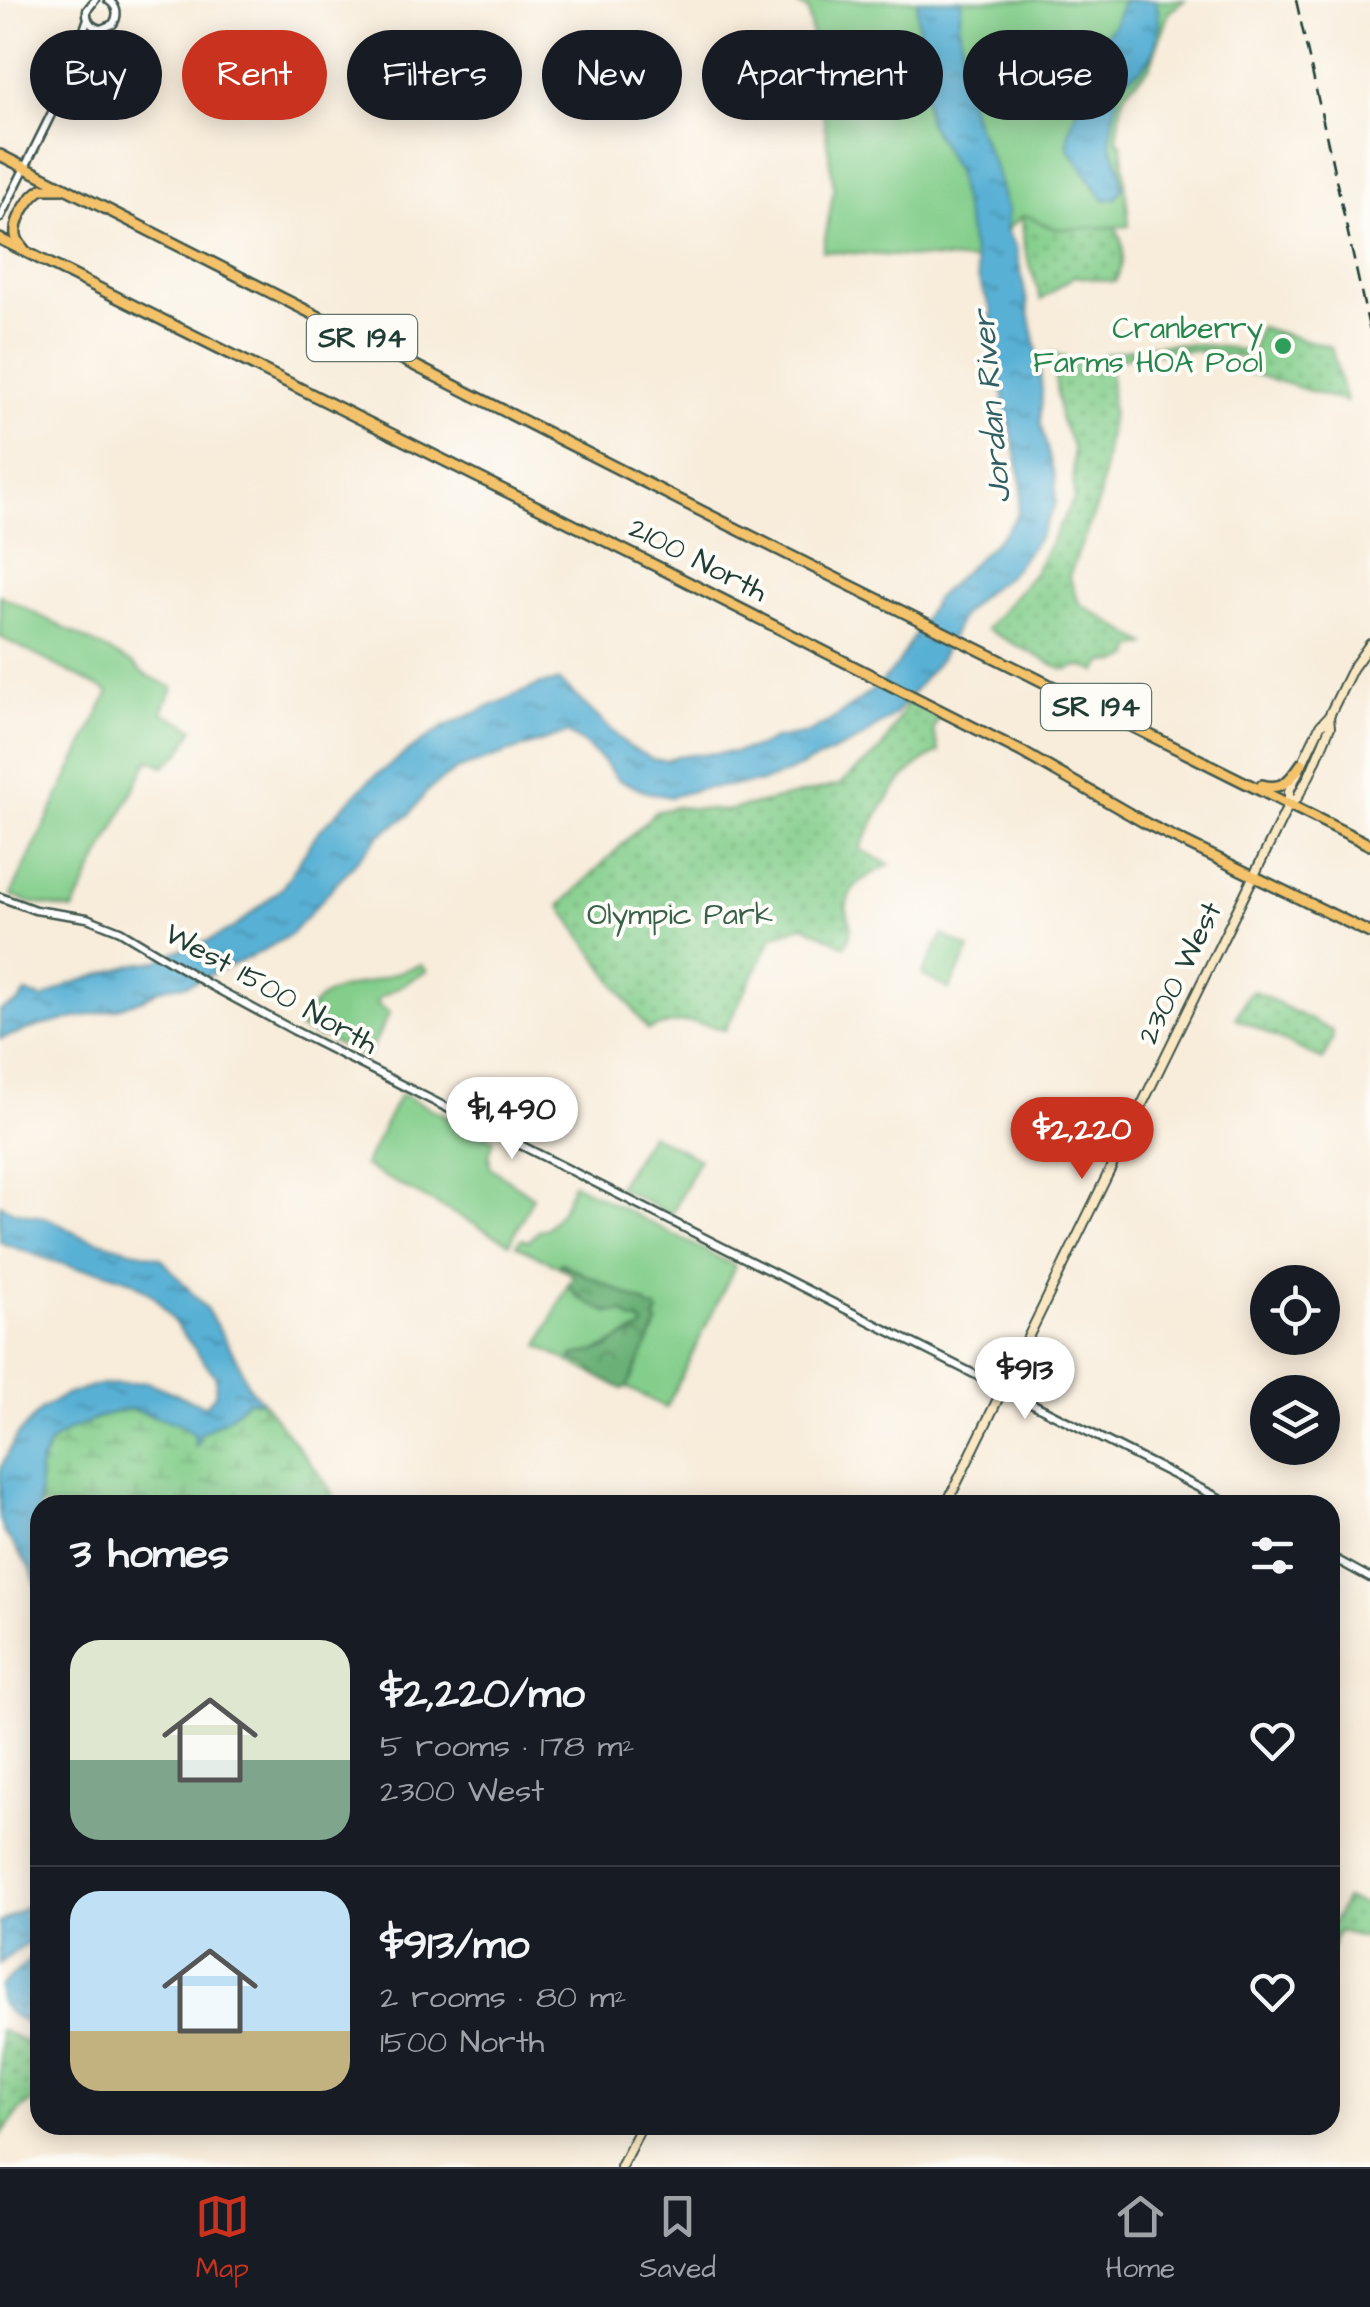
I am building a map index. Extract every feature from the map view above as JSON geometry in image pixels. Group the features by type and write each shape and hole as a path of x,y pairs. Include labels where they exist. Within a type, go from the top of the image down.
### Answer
{"highway":[{"name":"2100 North","path":"0,155 1370,845"},
{"path":"28,253 16,232 30,198 38,190 48,188 70,191"},
{"name":"2100 North","path":"0,239 689,583 1022,752 1147,824 1370,933"},
{"path":"1215,767 1276,788 1287,783 1302,763"}],"main road":[{"path":"1329,716 1328,730 1310,774 1298,798 1289,804 1288,794 1322,723 1370,644"},
{"name":"2300 West","path":"951,1495 1289,804"},
{"path":"621,2167 637,2135"}],"street":[{"path":"84,30 87,10 95,0"},
{"path":"88,20 96,28 106,29 116,20 117,4 108,0"},
{"path":"0,218 48,120"},
{"name":"West 1500 North","path":"0,897 120,931 302,1035 1212,1495"},
{"path":"1340,1562 1370,1578"}],"green space":[{"path":"790,0 1185,0 1169,12 1150,67 1128,89 1128,30 963,30 963,120 1120,120 1117,140 1122,145 1129,226 1060,230 1022,216 974,261 823,251 834,188 824,120 943,120 943,30 811,30 808,10"},
{"path":"1022,216 1055,229 1116,227 1123,255 1115,282 1074,276 1041,300 1024,246"},
{"path":"1259,327 1331,347 1346,402 1247,372 1250,359 1190,350 1148,354 1147,346 1174,344 1252,352"},
{"path":"1134,348 1134,355 1110,362 1112,413 1099,500 1069,576 1079,603 1146,644 1133,648 1132,655 1123,660 1107,661 1098,672 1079,667 1062,669 986,629 1034,573 1074,499 1073,448 1060,418 1052,353 1097,367 1103,355"},
{"path":"0,595 173,688 162,712 194,728 181,752 164,766 149,759 73,910 11,895 109,692 0,637"},
{"name":"Olympic Park","path":"908,702 939,717 933,730 939,752 901,781 860,849 890,865 863,879 849,896 851,927 845,946 804,925 773,936 725,1030 686,1022 648,1030 560,906 655,812 676,807 726,811 839,785 881,750"},
{"path":"943,935 970,949 949,989 922,975"},
{"path":"421,965 427,971 379,998 377,1004 390,1012 366,1059 299,1028 319,999"},
{"path":"1254,991 1332,1031 1333,1038 1323,1060 1236,1018 1248,994"},
{"path":"399,1096 494,1139 490,1167 533,1197 510,1243 364,1166"},
{"path":"650,1134 699,1159 671,1215 617,1187"},
{"path":"573,1183 735,1266 666,1408 627,1387 658,1324 645,1303 516,1245 547,1228 563,1208"},
{"path":"561,1263 659,1313 655,1321 658,1323 627,1387 623,1389 597,1376 588,1365 572,1359 609,1348 644,1325 623,1312 600,1309 585,1301 568,1285 573,1275 558,1266"},
{"path":"568,1285 578,1298 608,1313 623,1312 644,1325 607,1346 581,1354 580,1361 597,1376 539,1346"},
{"path":"247,1400 262,1401 332,1495 40,1495 39,1468 51,1442 108,1414 131,1409 179,1424 196,1435 195,1445 200,1434 229,1417"},
{"path":"1345,1899 1368,1906 1364,1938 1340,1931 1340,1909"},
{"path":"0,2030 30,2044 30,2103 0,2136"}],"water":[{"path":"918,0 962,0 959,25 963,120 975,120 1008,209 1006,230 1016,248 1039,362 1040,422 1055,478 1056,503 1039,538 1009,575 962,615 940,659 894,715 857,741 762,782 700,789 670,797 617,779 603,761 567,733 456,770 428,790 409,815 381,834 291,934 261,952 187,985 158,990 116,1009 0,1039 0,1010 18,1003 26,993 43,999 70,984 158,961 235,927 282,888 317,833 370,780 445,726 541,684 560,681 628,746 652,759 666,761 677,756 735,752 808,733 878,686 897,665 935,599 1017,516 1022,489 995,339 989,328 992,312 979,281 956,171 928,120 943,120 943,30 919,30"},
{"path":"1123,0 1155,0 1159,26 1155,45 1147,62 1128,78 1128,30 1110,30"},
{"path":"1073,120 1113,120 1110,142 1123,188 1116,198 1104,200 1068,147"},
{"path":"0,1204 50,1219 81,1236 161,1258 207,1310 237,1359 248,1386 262,1401 247,1401 200,1434 195,1446 195,1435 179,1424 131,1409 108,1414 51,1442 39,1468 39,1495 30,1495 30,1568 4,1532 0,1518 0,1475 16,1437 42,1409 63,1396 92,1386 147,1382 205,1406 215,1394 216,1377 155,1297 132,1281 77,1268 0,1242"},
{"path":"30,1904 30,1942 0,1964 0,1923"},
{"path":"30,1960 30,2024 10,2014 0,2002 0,1986"}],"railway":[{"path":"1296,0 1370,332"}],"place":[{"name":"Cranberry Farms HOA Pool","path":"1283,346"}],"water label":[{"name":"Jordan River","path":"992,407"}]}
